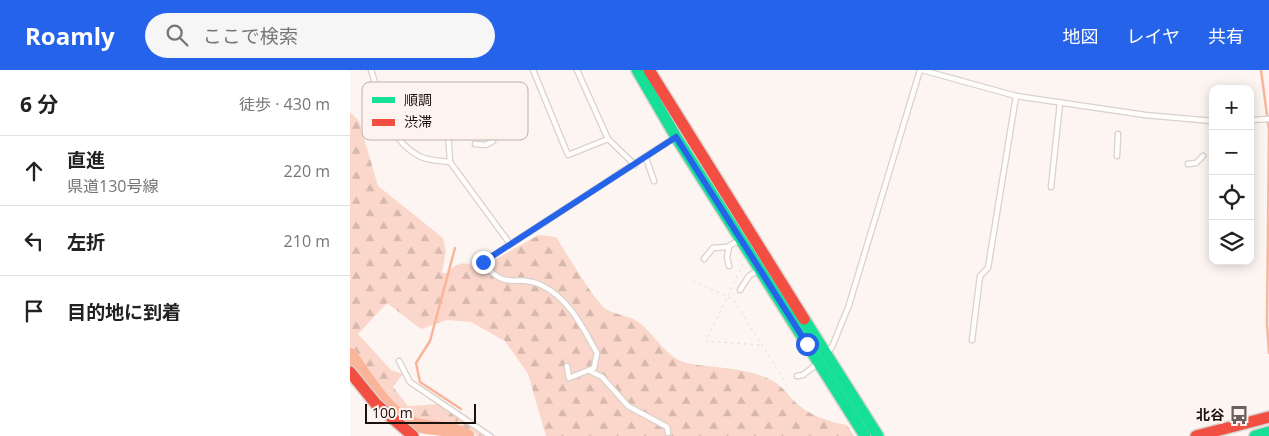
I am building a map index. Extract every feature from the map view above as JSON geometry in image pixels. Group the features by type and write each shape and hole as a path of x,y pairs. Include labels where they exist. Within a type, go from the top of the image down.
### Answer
{"main road":[{"path":"638,70 681,134 823,358 865,436"},
{"path":"649,70 681,134 759,269 878,436"},
{"path":"350,372 376,404 413,436"},
{"path":"1196,436 1269,417"},
{"path":"1254,436 1269,432"}],"lane":[{"path":"371,70 375,82"},
{"path":"533,70 568,155 608,139"},
{"path":"577,70 608,139 635,165"},
{"path":"797,376 803,375 823,358 832,347 849,305 921,70 1016,96 1145,115 1209,121"},
{"path":"972,340 980,276 988,268 1016,96"},
{"path":"1051,186 1060,103"},
{"path":"1254,120 1269,119"},
{"path":"567,366 569,378 590,371 596,363 597,353 571,310 543,286 532,282 500,280 491,274 483,262 681,134"},
{"path":"1117,156 1118,134"},
{"path":"398,140 420,157 450,162"},
{"path":"449,140 450,162 510,244"},
{"path":"475,144 486,145 493,141"},
{"path":"1188,164 1196,163 1203,156"},
{"path":"646,158 654,181"},
{"path":"704,258 713,248 729,246 741,239"},
{"path":"728,266 729,246"},
{"path":"740,290 749,276 759,269"},
{"path":"399,361 410,382 490,436"},
{"path":"590,371 602,377 628,406 667,428 668,433"}],"path":[{"path":"744,263 706,341 762,345"},
{"path":"693,281 732,299 789,388"}],"green space":[{"path":"350,112 359,121 362,140 365,140 378,186 443,238 446,251 442,273 448,273 455,266 462,263 470,264 478,269 539,235 556,237 601,304 610,311 637,321 663,348 676,358 691,364 733,369 764,377 779,385 806,411 826,420 847,425 854,436 546,436 528,374 505,341 471,322 447,320 421,329 387,303 358,334 391,370 403,374 393,387 408,406 439,404 496,436 478,436 456,425 408,424 392,413 350,364"}],"waterway":[{"path":"1261,70 1269,130 1267,324 1269,353"},
{"path":"455,248 430,341 416,363 420,382 461,409"},
{"path":"350,355 384,402 401,418 417,425 453,431 467,436"},
{"path":"455,431 457,418"}],"traffic: fast":[{"path":"637,70 676,137 865,436"},
{"path":"804,319 878,436"},
{"path":"1255,436 1269,432"}],"traffic: jam":[{"path":"649,70 804,319"},
{"path":"350,372 376,404 413,436"},
{"path":"1196,436 1269,417"}],"place":[{"name":"北谷","path":"1239,415"}],"route":[{"path":"483,262 676,137 807,344"}]}
